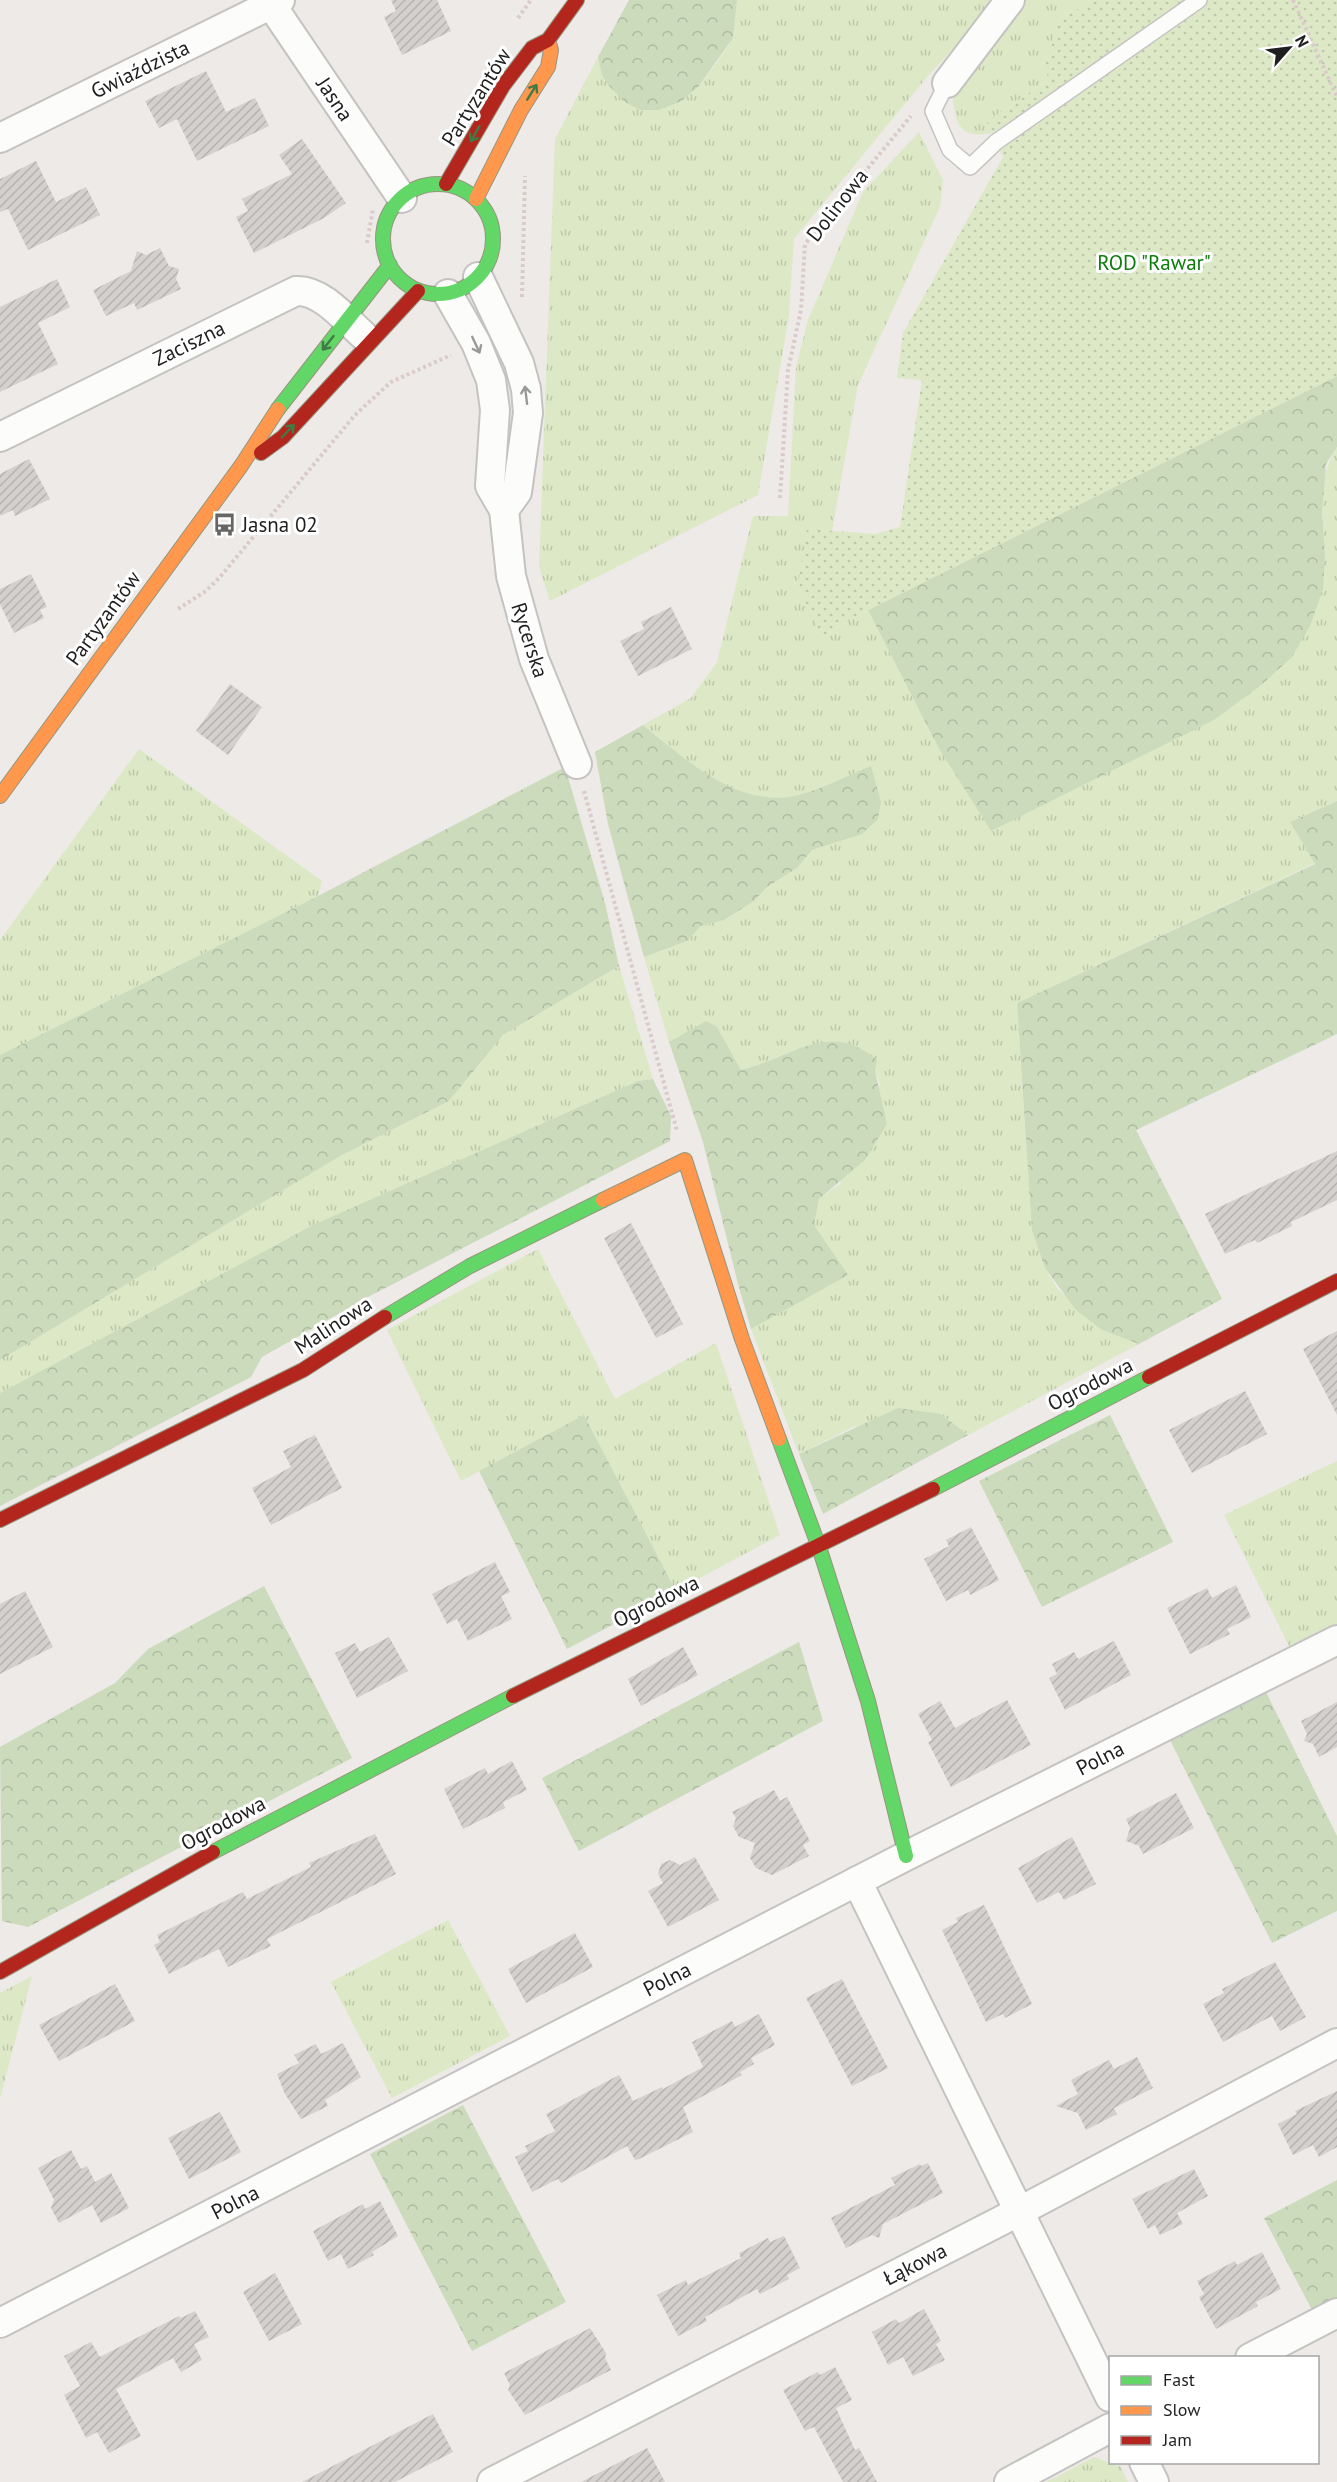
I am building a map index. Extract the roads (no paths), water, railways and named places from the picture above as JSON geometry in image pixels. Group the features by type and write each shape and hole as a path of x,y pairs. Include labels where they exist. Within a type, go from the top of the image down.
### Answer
{"street":[{"name":"Partyzantów","path":"446,184 504,86 532,48 548,40 577,0"},
{"path":"946,83 1010,0"},
{"name":"Gwiaździsta","path":"0,138 273,1"},
{"name":"Jasna","path":"273,1 402,198"},
{"path":"476,199 520,111 548,67 551,51 548,40"},
{"path":"446,184 461,189 476,199 492,225 491,256 478,277 461,290 448,294 418,291 396,275 390,265 384,245 384,228 390,213 402,198 422,187 446,184"},
{"name":"Partyzantów","path":"0,796 241,466 266,424 390,265"},
{"name":"Rycerska","path":"478,277 522,374 528,413 510,429 490,486 504,510 505,540 520,611 534,658 577,764"},
{"name":"Zaciszna","path":"0,437 296,291 312,293 370,341"},
{"name":"Partyzantów","path":"241,466 283,437 418,291"},
{"name":"Rycerska","path":"448,294 476,343 510,429"},
{"name":"Malinowa","path":"0,1520 303,1370 369,1326 470,1266 686,1160 742,1340 819,1547"},
{"name":"Ogrodowa","path":"0,1972 233,1840 636,1634 819,1547 1337,1281"},
{"path":"819,1547 868,1701 906,1856"},
{"name":"Polna","path":"0,2323 857,1881 1337,1640"},
{"path":"857,1881 1109,2395"},
{"name":"Łąkowa","path":"492,2482 1018,2212 1337,2043"},
{"path":"1254,2356 1337,2313"},
{"path":"1009,2482 1109,2429"},
{"path":"1145,2464 1154,2482"}],"lane":[{"path":"946,83 933,111 950,150 970,167 996,142 1199,0"}],"place":[{"name":"Jasna 02","path":"224,524"}],"park label":[{"name":"ROD \"Rawar\"","path":"1154,262"}]}
